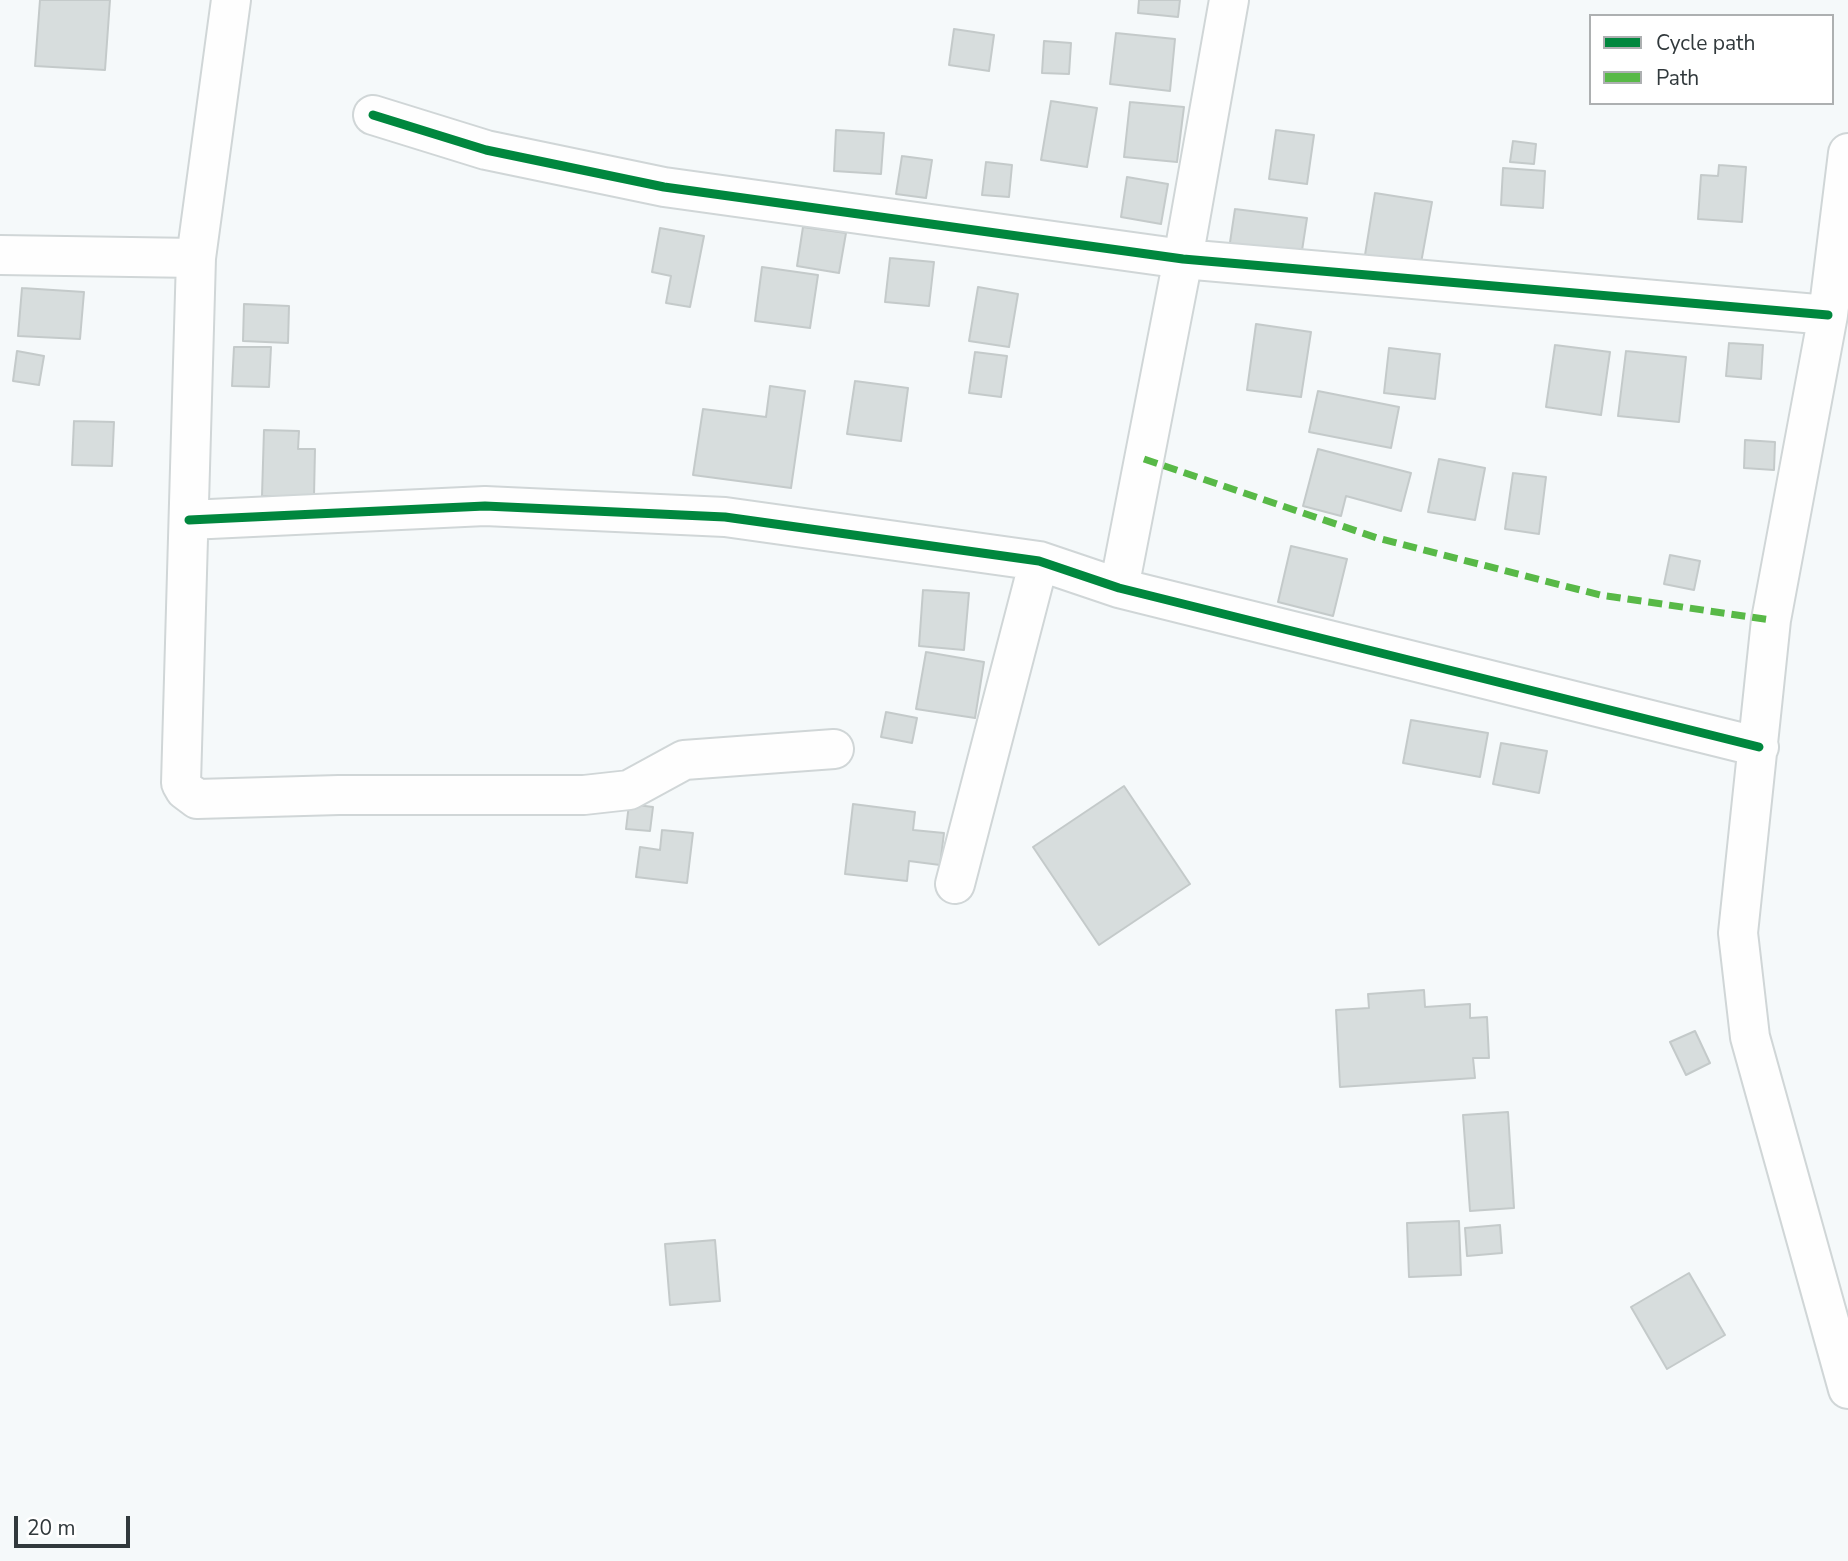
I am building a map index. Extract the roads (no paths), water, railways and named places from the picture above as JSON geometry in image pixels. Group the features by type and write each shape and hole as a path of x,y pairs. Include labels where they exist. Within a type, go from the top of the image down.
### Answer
{"street":[{"path":"231,0 196,258 181,783 190,796 197,799 339,795 584,795 629,790 684,760 834,749"},
{"path":"1119,588 1183,259 1229,0"},
{"path":"373,115 486,150 664,187 1183,259 1828,315"},
{"path":"1848,153 1828,315 1771,620 1738,933 1750,1037 1848,1389"},
{"path":"0,255 196,258"},
{"path":"188,520 485,506 711,516 1039,561 1119,588 1759,747"},
{"path":"955,884 1039,561"}]}
